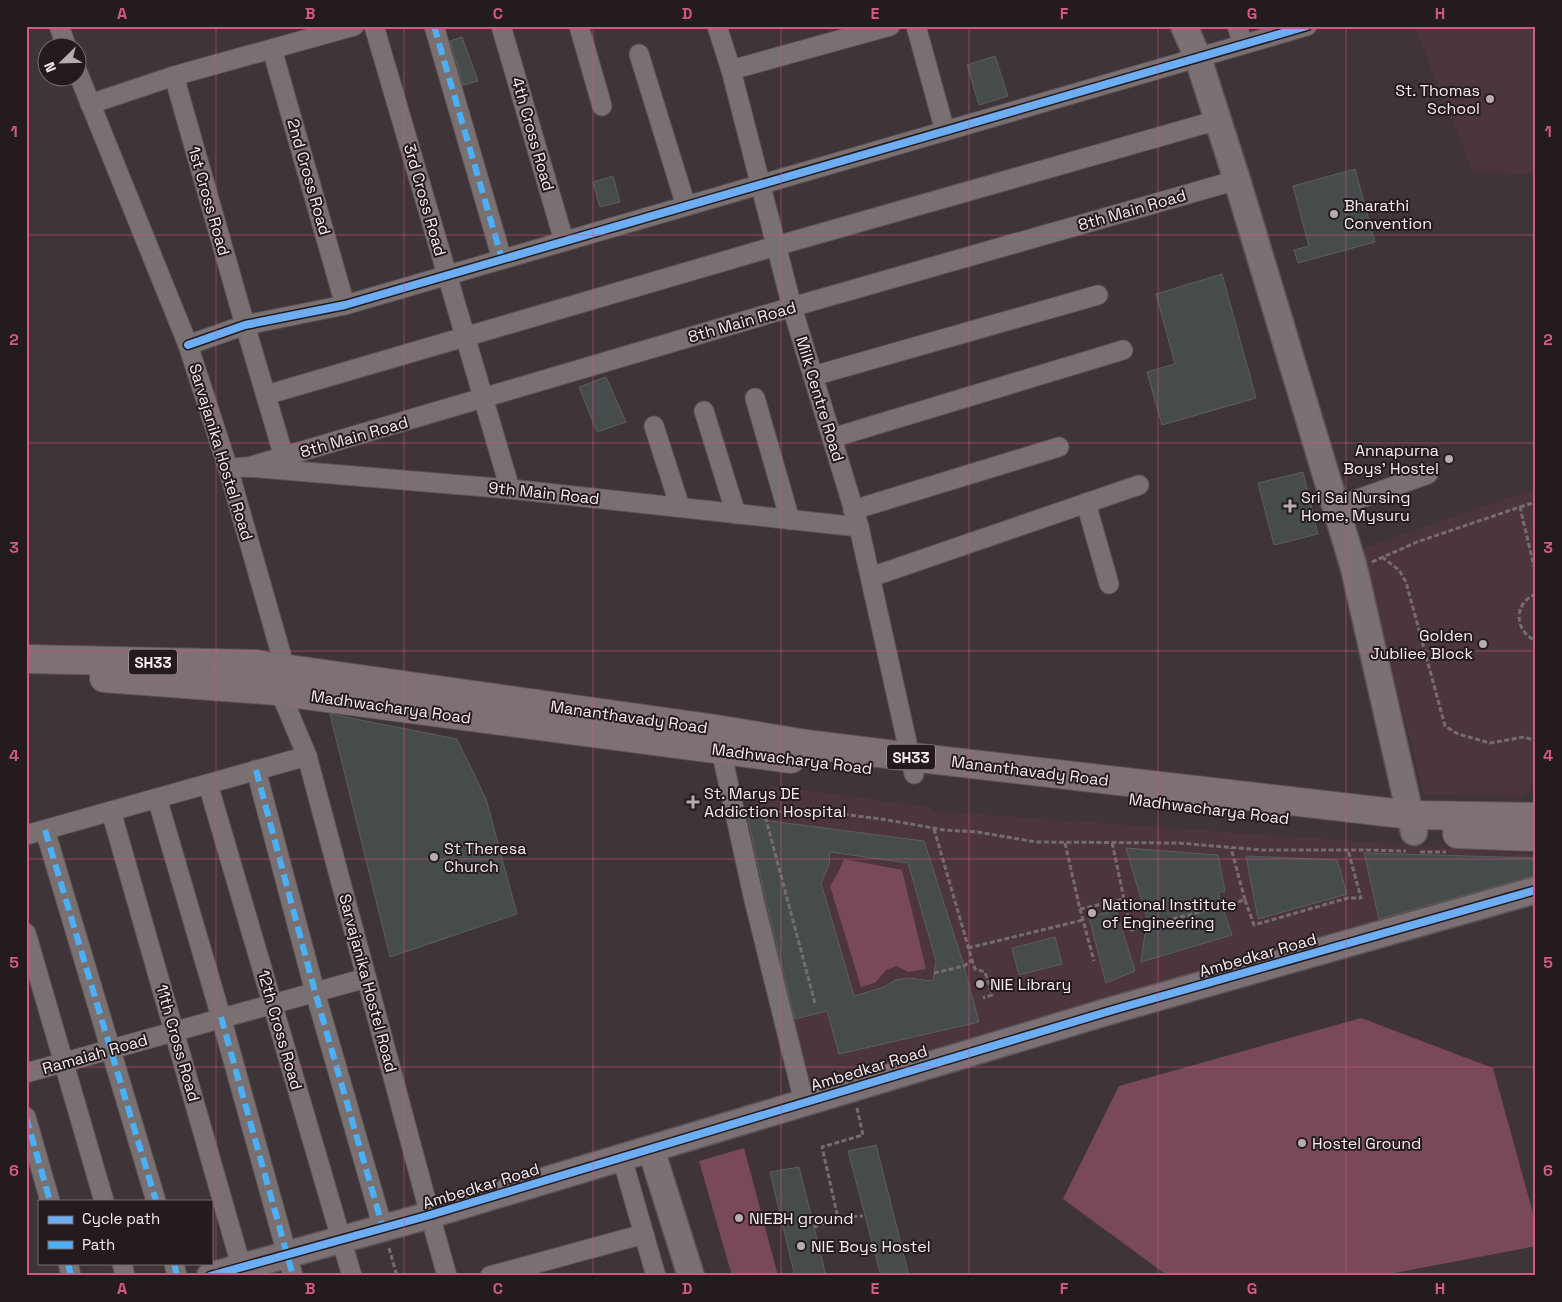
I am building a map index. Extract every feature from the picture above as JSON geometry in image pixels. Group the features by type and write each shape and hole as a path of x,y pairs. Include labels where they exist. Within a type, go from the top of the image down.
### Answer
{"main road":[{"name":"Mananthavady Road","path":"26,659 256,664 283,681 718,740 806,744 913,766 1413,823 1536,817"},
{"path":"26,677 283,681"},
{"path":"1413,823 1536,837"}],"street":[{"path":"59,26 63,38"},
{"path":"90,104 174,76 354,26"},
{"name":"3rd Cross Road","path":"374,26 510,489"},
{"path":"434,26 502,259"},
{"name":"4th Cross Road","path":"502,26 564,241"},
{"path":"579,26 602,106"},
{"name":"Milk Centre Road","path":"717,26 731,70 792,307 856,519 871,576 913,766"},
{"path":"731,70 890,26"},
{"path":"916,26 945,132"},
{"path":"1184,26 1198,58 1237,180 1354,568 1413,823"},
{"path":"188,345 245,325 345,305 1198,58 1240,35 1307,26"},
{"name":"2nd Cross Road","path":"272,49 345,305"},
{"path":"639,54 686,206"},
{"name":"1st Cross Road","path":"174,76 284,457"},
{"name":"Sarvajanika Hostel Road","path":"84,88 188,345 228,468 283,681 307,756 447,1276"},
{"path":"266,395 776,246 1218,120"},
{"name":"8th Main Road","path":"248,467 792,307 1237,180"},
{"path":"814,376 1098,295"},
{"path":"832,438 1123,350"},
{"path":"755,398 790,520"},
{"path":"704,410 736,514"},
{"path":"654,426 680,508"},
{"path":"856,519 1059,447"},
{"name":"9th Main Road","path":"228,468 248,467 510,489 790,520 856,519"},
{"path":"1336,507 1428,474"},
{"path":"871,576 1139,485"},
{"path":"1086,503 1109,584"},
{"path":"718,740 754,900 804,1102"},
{"path":"26,835 307,756"},
{"path":"256,770 315,992 383,1228"},
{"name":"12th Cross Road","path":"208,784 352,1276"},
{"path":"157,798 290,1265"},
{"name":"11th Cross Road","path":"111,811 243,1271"},
{"path":"46,830 156,1200"},
{"name":"Ambedkar Road","path":"210,1276 290,1265 341,1240 622,1158 1113,1010 1536,890"},
{"path":"26,933 104,1200"},
{"name":"Ramaiah Road","path":"26,1074 366,978"},
{"path":"26,1117 50,1200"},
{"path":"651,1149 691,1276"},
{"path":"622,1158 656,1276"},
{"path":"490,1276 644,1234"}],"path":[{"path":"1366,565 1417,542 1536,502"},
{"path":"1520,507 1536,575"},
{"path":"1382,557 1398,570 1406,582 1445,726 1458,734 1490,743 1524,736 1536,740"},
{"path":"1536,594 1527,598 1520,607 1518,620 1524,633 1536,641"},
{"path":"815,1004 764,812 820,811 888,820 934,829 978,832 1036,842 1179,843 1262,850 1452,853"},
{"path":"934,829 972,960 976,969 985,972 992,995 983,998"},
{"path":"1112,842 1131,930 1245,900"},
{"path":"1065,843 1094,961"},
{"path":"1232,848 1245,900 1254,925 1348,898 1360,898 1348,850"},
{"path":"1080,909 1124,899"},
{"path":"968,948 1083,920"},
{"path":"934,973 964,966 972,960"},
{"path":"838,1218 822,1147 863,1135 857,1108"},
{"path":"814,1227 838,1218 863,1216"},
{"path":"383,1228 397,1276"}],"shaded area":[{"name":"St. Thomas School","path":"1414,26 1536,26 1536,174 1473,172"},
{"path":"1536,488 1536,787 1524,796 1424,795 1365,565 1364,548"},
{"name":"National Institute of Engineering","path":"773,786 931,807 933,811 1520,853 1536,855 1536,878 806,1089 735,819"},
{"path":"844,859 902,870 926,969 908,972 897,966 886,970 875,983 861,987 830,886"},
{"name":"Hostel Ground","path":"1361,1018 1493,1068 1536,1224 1536,1246 1384,1275 1168,1276 1063,1199 1119,1086"},
{"name":"NIEBH ground","path":"744,1148 778,1276 732,1276 699,1161"}],"building":[{"path":"462,37 478,81 463,85 450,41"},
{"path":"995,56 1008,96 979,105 967,65"},
{"name":"Bharathi Convention","path":"1355,169 1375,242 1298,263 1294,250 1309,246 1293,186"},
{"path":"613,176 620,202 600,207 593,182"},
{"path":"1222,274 1256,398 1162,425 1147,372 1175,364 1156,294"},
{"path":"606,377 626,422 597,432 579,387"},
{"path":"1303,472 1318,534 1274,545 1258,483"},
{"name":"St Theresa Church","path":"330,714 457,739 486,799 517,914 390,957"},
{"path":"761,812 763,820 924,841 964,966 979,1022 839,1054 827,1011 795,1019 747,814","holes":["830,852 908,863 936,961 933,981 909,978 895,980 884,987 854,996 821,883 829,865"]},
{"path":"1126,848 1218,855 1225,891 1218,893 1232,935 1141,962 1145,934 1151,932"},
{"path":"1364,853 1536,858 1536,875 1379,919"},
{"path":"1246,856 1337,860 1347,894 1258,919"},
{"path":"1116,910 1135,971 1106,983 1089,917"},
{"path":"1055,937 1062,964 1019,975 1012,948"},
{"path":"876,1145 909,1276 881,1276 848,1151"},
{"path":"799,1167 826,1276 795,1276 770,1172"}],"marked path":[{"path":"434,26 502,259"},
{"path":"256,770 315,992 383,1228"},
{"path":"45,830 156,1200"},
{"path":"221,1017 293,1276"},
{"path":"26,1117 50,1200"},
{"path":"68,1264 71,1276"},
{"path":"174,1264 177,1276"}],"cycle path":[{"path":"188,345 245,325 345,305 1307,26"},
{"path":"210,1276 430,1215 1113,1010 1536,890"}],"place":[{"name":"St. Thomas School","path":"1490,99"},
{"name":"Bharathi Convention","path":"1334,214"},
{"name":"Annapurna Boys' Hostel","path":"1449,459"},
{"name":"Sri Sai Nursing Home, Mysuru","path":"1290,506"},
{"name":"Golden Jubliee Block","path":"1483,644"},
{"name":"St. Marys DE Addiction Hospital","path":"693,802"},
{"name":"St Theresa Church","path":"434,857"},
{"name":"National Institute of Engineering","path":"1092,913"},
{"name":"NIE Library","path":"980,984"},
{"name":"Hostel Ground","path":"1302,1143"},
{"name":"NIEBH ground","path":"739,1218"},
{"name":"NIE Boys Hostel","path":"801,1246"}]}
